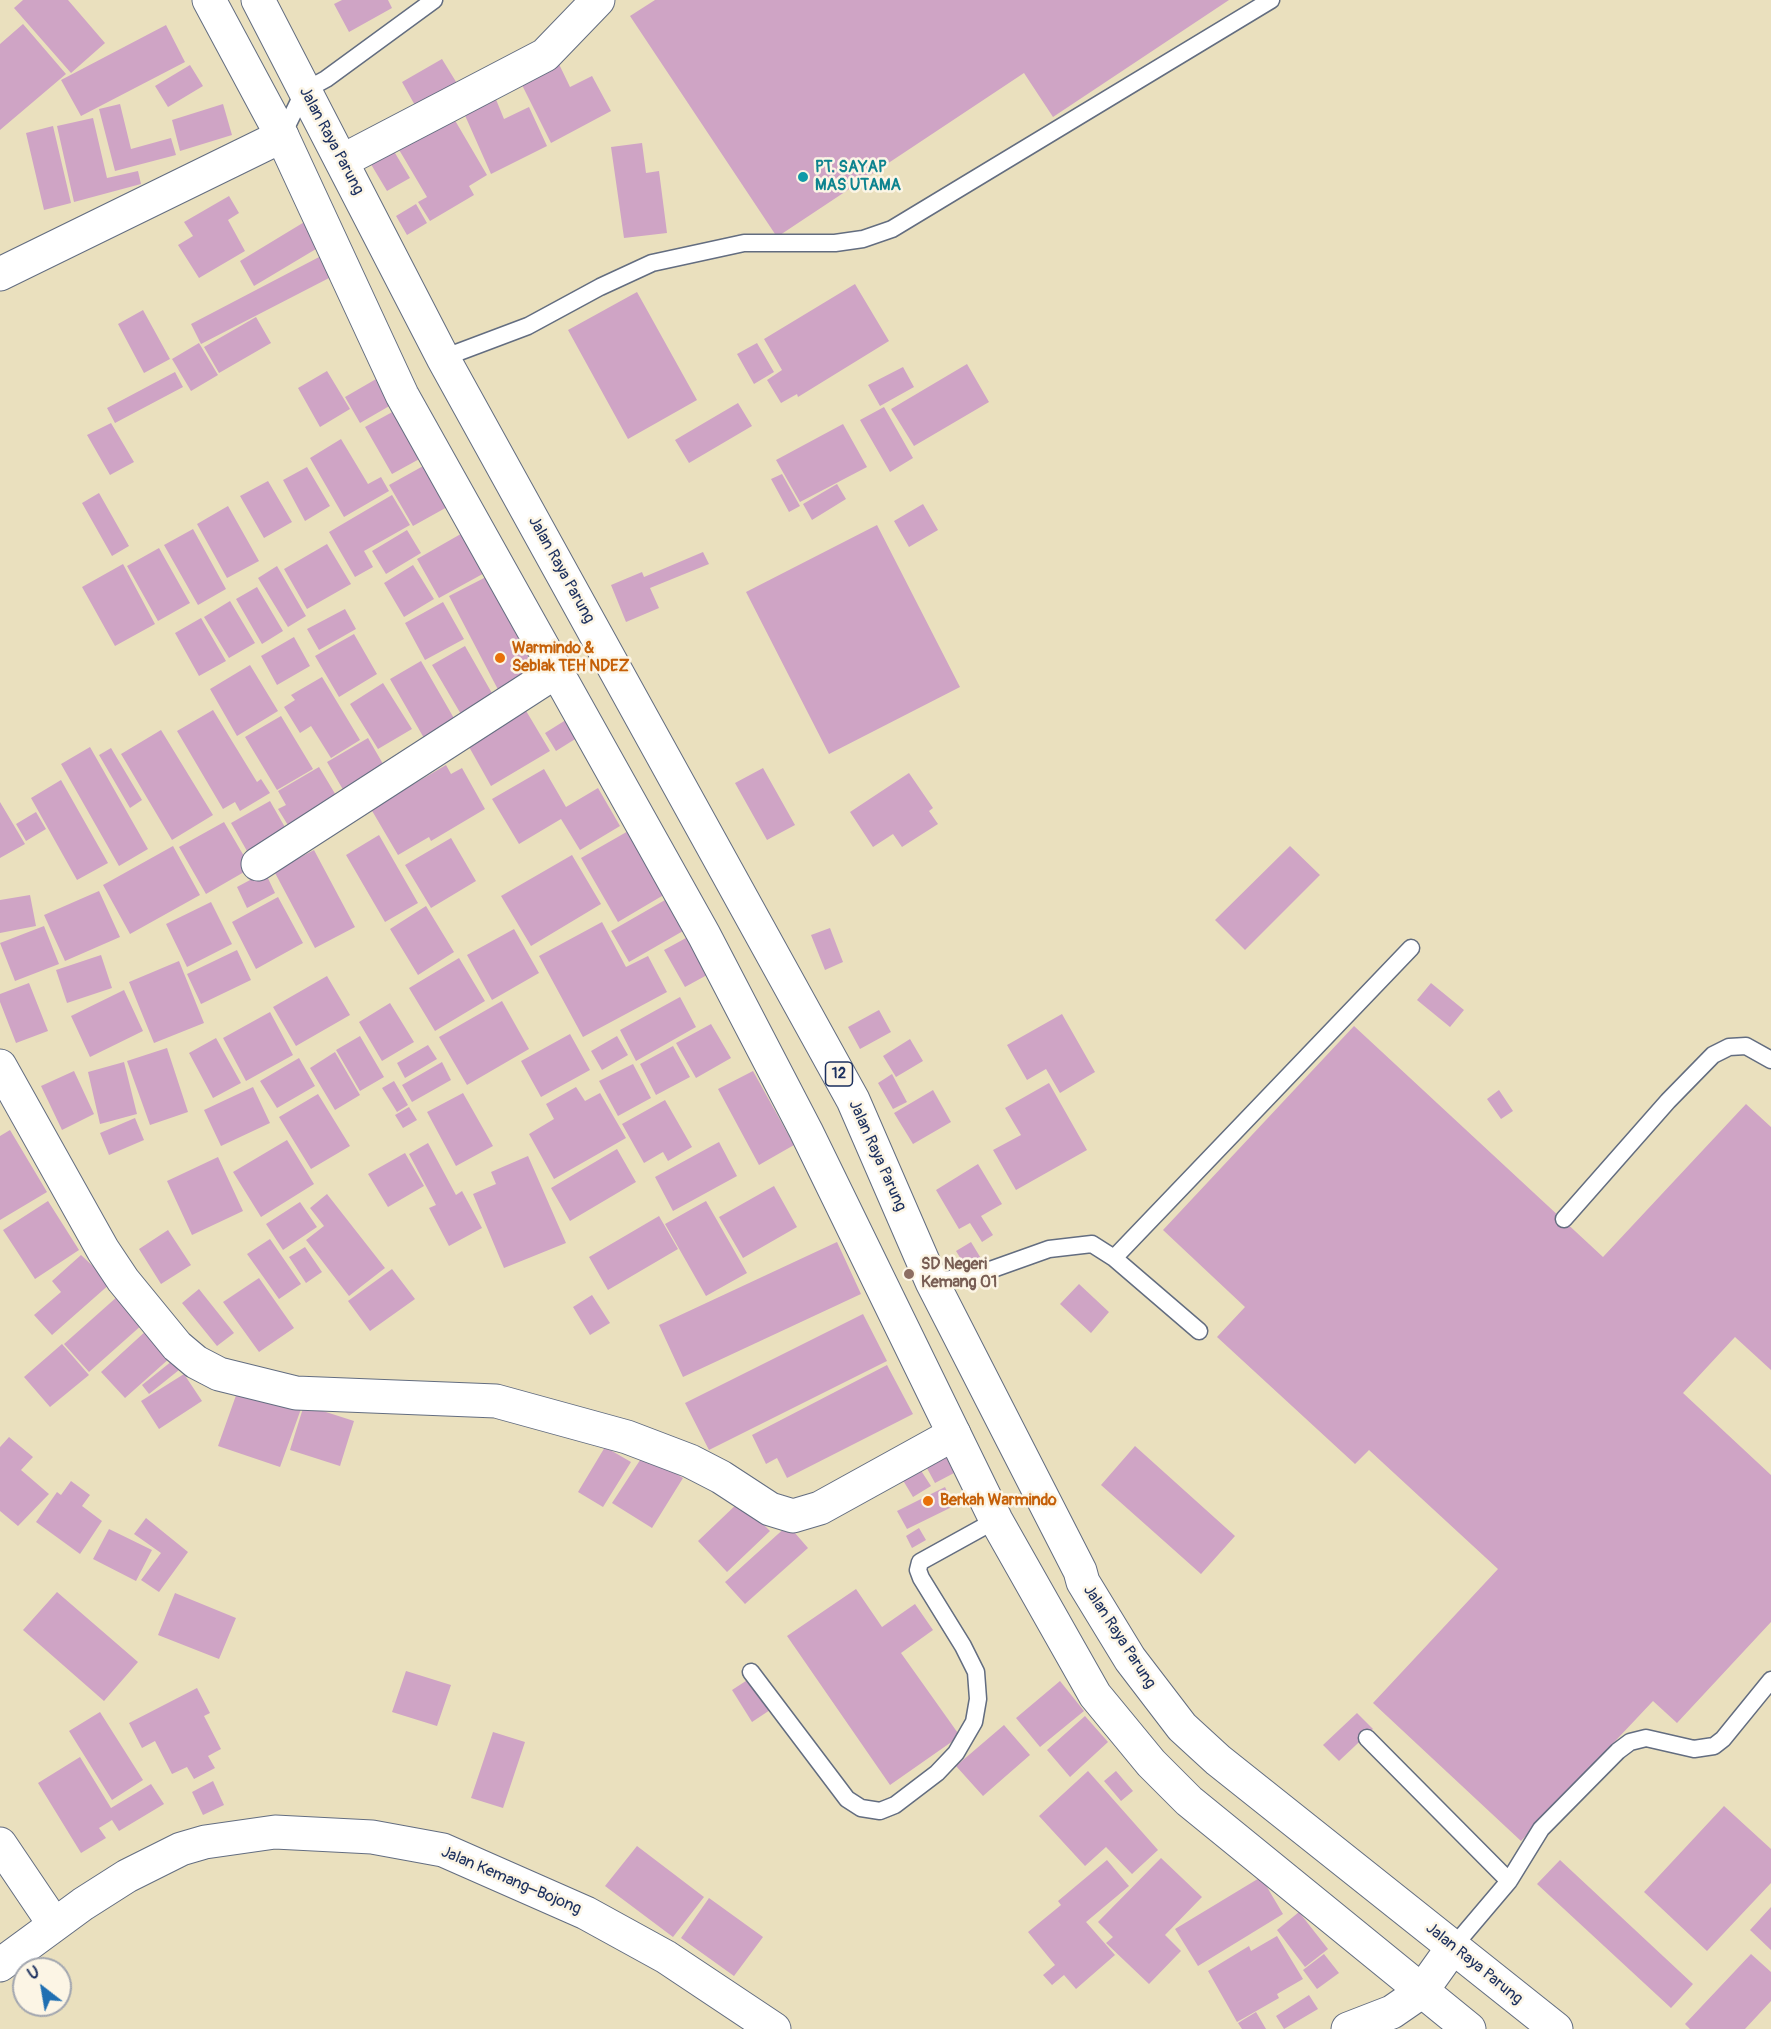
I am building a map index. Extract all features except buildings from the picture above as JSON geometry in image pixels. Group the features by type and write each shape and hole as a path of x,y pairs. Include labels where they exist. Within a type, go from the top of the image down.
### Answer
{"main road":[{"path":"209,0 282,136 402,395 704,936 774,1070 996,1520 1095,1695 1151,1762 1190,1801 1469,2029"},
{"name":"Jalan Raya Parung","path":"258,0 443,358 853,1100 932,1282 1080,1571 1083,1582 1130,1659 1182,1727 1218,1760 1556,2029"},
{"path":"342,161 545,55 598,0"},
{"path":"0,274 282,136"},
{"path":"258,864 557,671"},
{"path":"0,1066 103,1250 123,1280 177,1346 196,1362 219,1374 296,1393 496,1401 627,1437 690,1461 721,1477 770,1509 793,1516 820,1508 954,1434"},
{"name":"Jalan Kemang–Bojong","path":"0,1965 54,1924 127,1876 181,1849 205,1842 275,1832 409,1842 443,1850 586,1913 666,1957 774,2029"},
{"path":"0,1844 54,1924"},
{"path":"1348,2029 1392,2012 1422,1992 1453,1947"}],"lane":[{"path":"282,136 304,91 326,79 434,0"},
{"path":"443,358 528,326 600,287 652,263 744,243 835,243 863,238 892,229 1271,0"},
{"path":"1114,1258 1411,948"},
{"path":"1564,1219 1668,1101 1713,1055 1729,1047 1746,1046 1771,1060"},
{"path":"932,1282 976,1275 1049,1249 1092,1244 1114,1258 1199,1331"},
{"path":"751,1672 847,1799 861,1808 880,1811 896,1804 937,1773 956,1753 974,1722 978,1699 976,1672 963,1646 921,1578 918,1570 920,1562 996,1520"},
{"path":"1453,1947 1509,1881 1541,1829 1630,1742 1646,1738 1694,1749 1714,1746 1723,1739 1771,1680"},
{"path":"1367,1738 1509,1881"}],"place":[{"name":"PT. SAYAP MAS UTAMA","path":"803,177"},
{"name":"Warmindo & Seblak TEH NDEZ","path":"500,658"},
{"name":"SD Negeri Kemang 01","path":"909,1274"},
{"name":"Berkah Warmindo","path":"928,1501"}]}
